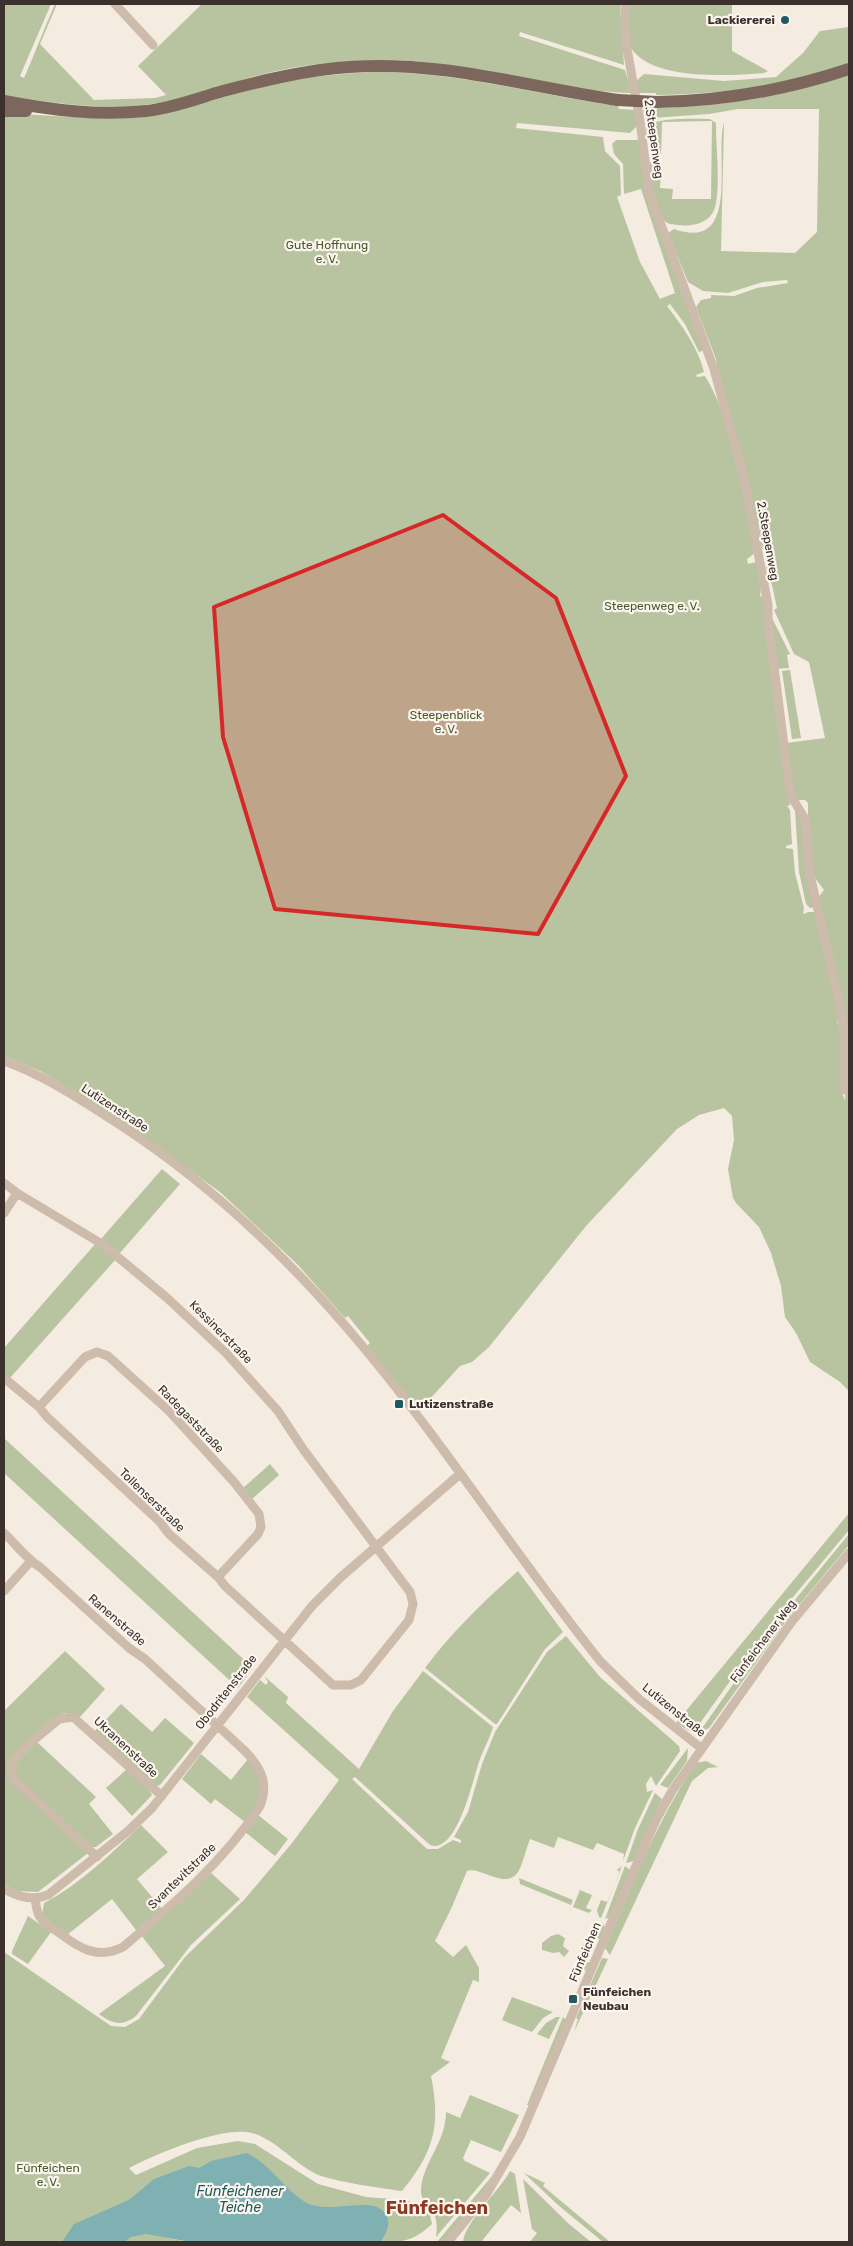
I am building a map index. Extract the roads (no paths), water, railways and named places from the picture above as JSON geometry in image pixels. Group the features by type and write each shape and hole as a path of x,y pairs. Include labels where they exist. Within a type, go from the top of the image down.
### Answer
{"main road":[{"path":"4,101 52,110 92,113 147,111 183,104 263,81 305,72 380,65 435,68 478,74 618,100 657,102 697,101 744,96 789,87 849,69"},
{"path":"4,112 52,110"}],"street":[{"path":"115,4 153,45"},
{"name":"2.Steepenweg","path":"624,4 626,43 650,192 707,347 744,478 752,517 768,605 768,619 789,785 791,796 805,819 810,875 842,1014 845,1055 844,1090"},
{"name":"Lutizenstraße","path":"4,1061 38,1076 130,1132 181,1169 247,1224 291,1266 346,1326 406,1400 600,1661 639,1699 701,1748"},
{"name":"Kessinerstraße","path":"4,1183 16,1193 102,1244 166,1297 226,1352 278,1411 287,1427 410,1592 413,1609 408,1620 361,1680 345,1686 333,1685 283,1640"},
{"path":"4,1213 16,1193"},
{"name":"Radegaststraße","path":"39,1407 85,1358 97,1352 108,1356 169,1411 234,1482 261,1518 262,1527 258,1534 218,1577"},
{"name":"Tollenserstraße","path":"4,1378 39,1407 46,1417 160,1522 169,1534 218,1577 225,1586 283,1640"},
{"name":"Obodritenstraße","path":"35,1898 54,1891 128,1831 162,1796 283,1640 325,1592 460,1474"},
{"name":"Ranenstraße","path":"4,1533 24,1552 30,1562 40,1567 216,1724"},
{"name":"Fünfeichener Weg","path":"701,1748 793,1620 849,1552"},
{"path":"4,1591 30,1562"},
{"name":"Ukranenstraße","path":"96,1857 13,1778 11,1769 14,1760 23,1749 59,1718 73,1717 162,1796"},
{"name":"Svantevitstraße","path":"35,1898 38,1913 43,1921 77,1946 91,1952 103,1954 123,1947 177,1901 231,1845 260,1806 264,1795 262,1773 257,1763 216,1724"},
{"name":"Fünfeichen","path":"448,2242 486,2195 512,2154 657,1818 701,1748"},
{"path":"4,1889 17,1896 35,1898"}],"water":[{"name":"Fünfeichener Teiche","path":"247,2153 263,2164 305,2202 323,2207 370,2205 382,2210 388,2219 386,2233 383,2238 380,2242 190,2242 146,2234 131,2237 124,2242 62,2242 74,2224 129,2200 154,2179 189,2166 199,2168 211,2161"}],"place":[{"name":"Lackiererei","path":"785,20"},
{"name":"Lutizenstraße","path":"399,1404"},
{"name":"Fünfeichen Neubau","path":"573,1999"}],"district":[{"name":"Fünfeichen","path":"437,2208"}],"park label":[{"name":"Gute Hoffnung e. V.","path":"327,252"},
{"name":"Steepenweg e. V.","path":"652,606"},
{"name":"Steepenblick e. V.","path":"446,722"},
{"name":"Fünfeichen e. V.","path":"48,2175"}]}
